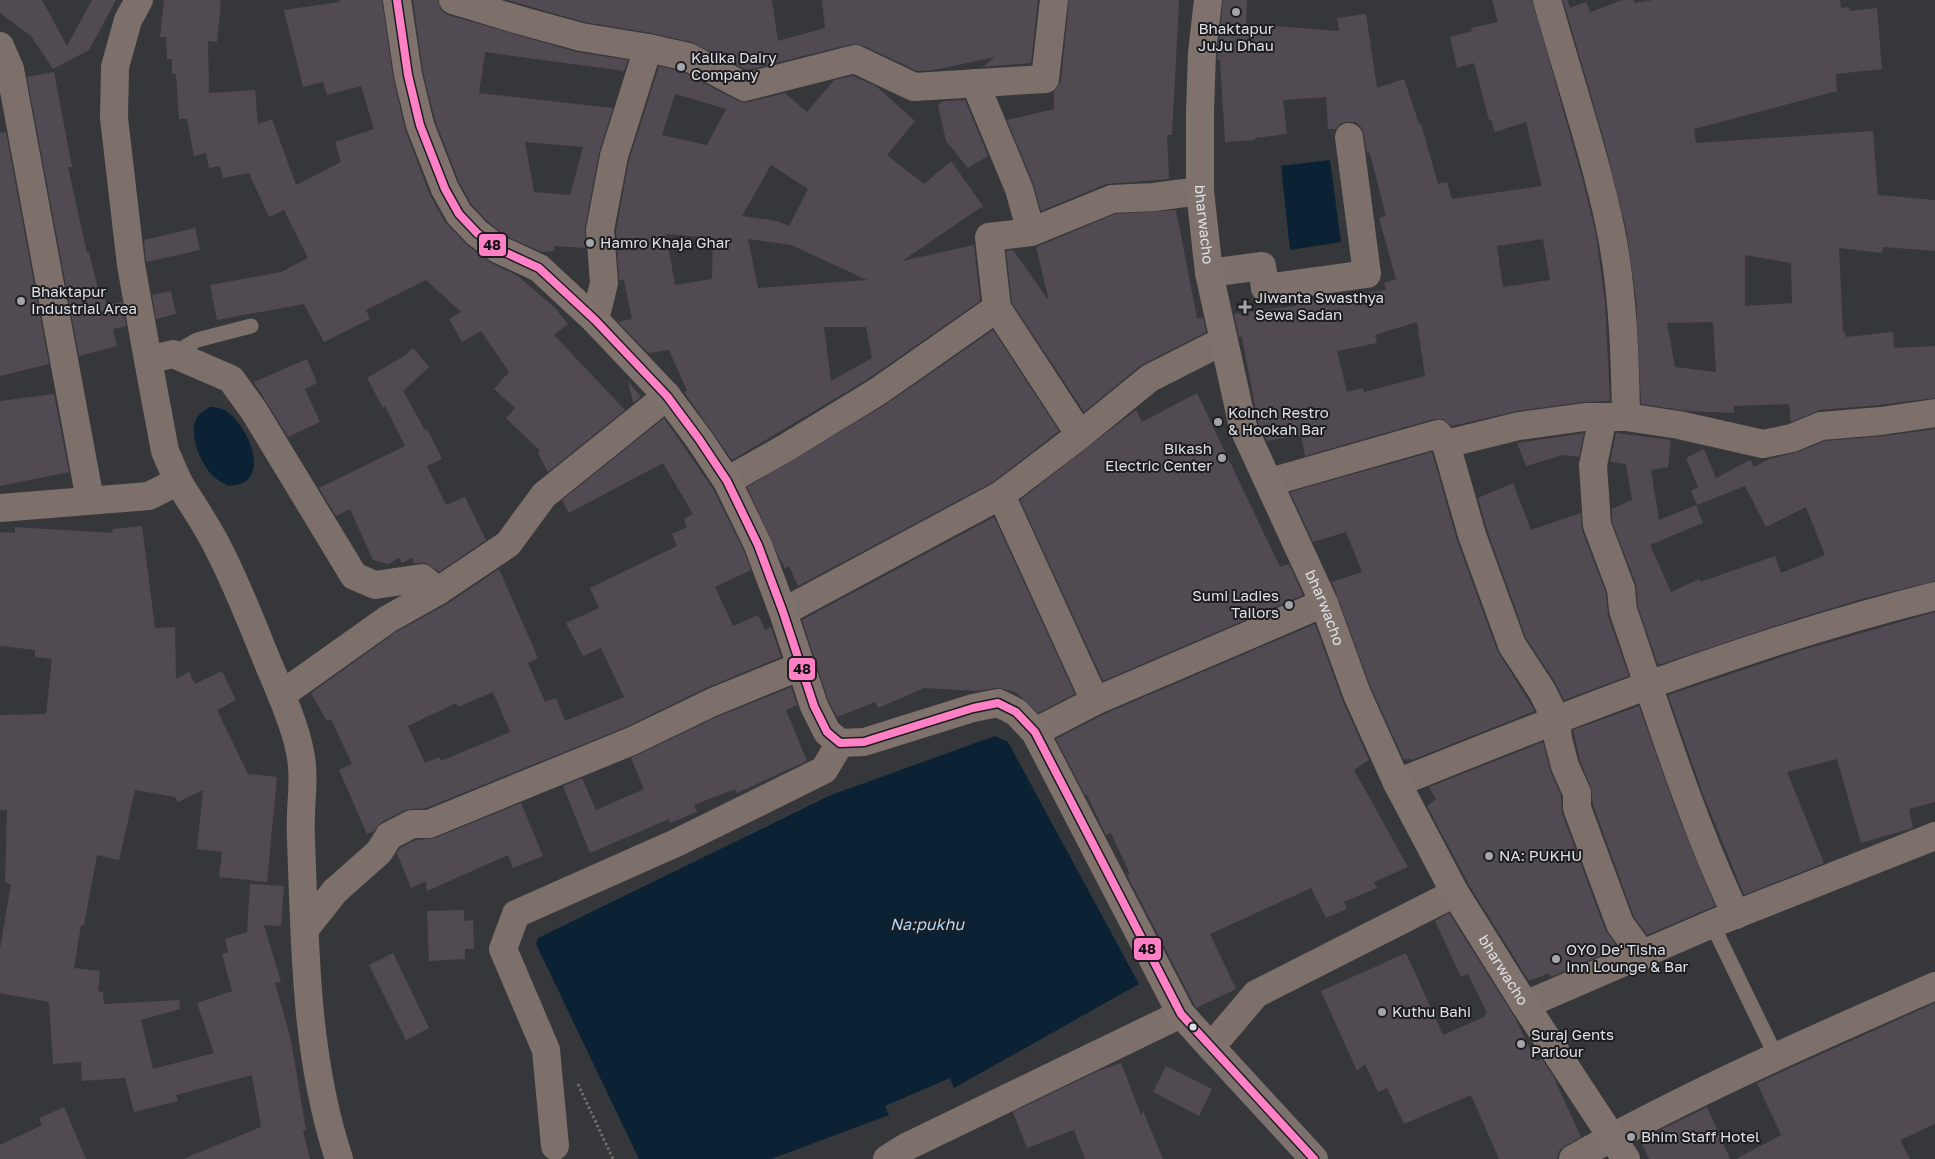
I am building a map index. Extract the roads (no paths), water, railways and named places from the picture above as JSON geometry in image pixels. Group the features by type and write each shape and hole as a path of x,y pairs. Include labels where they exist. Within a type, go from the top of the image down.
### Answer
{"main road":[{"path":"1211,1047 1314,1159"}],"street":[{"path":"139,0 128,20 115,67 114,118 131,265 160,357 165,451 178,481 216,544 234,582 281,695 300,751 303,777 300,817 307,983 314,1046 328,1124 339,1159"},
{"path":"397,0 408,75 420,125 445,189 459,214 477,233 498,249 539,268 596,320 667,396 727,481 758,545 783,612 814,706 827,732 840,743 864,742 974,708 998,703 1016,712 1034,732 1181,1014 1211,1047 1256,994 1455,893"},
{"path":"453,0 519,20 582,36 648,48 688,58 745,87 855,59 914,87 1045,79 1054,0"},
{"name":"bharwacho","path":"1208,0 1202,53 1200,191 1209,274 1243,427 1270,482 1324,603 1357,694 1397,783 1455,893 1525,1005 1619,1148"},
{"path":"1547,0 1599,180 1611,232 1622,311 1614,417 1593,465 1597,525 1621,590 1623,610 1674,763 1722,885 1724,920"},
{"path":"0,46 10,69 90,500"},
{"path":"596,320 604,284 600,230 614,156 648,48"},
{"path":"975,83 1019,189 1031,232"},
{"path":"1209,274 1262,266 1265,288 1367,274 1349,137"},
{"path":"1080,435 998,308 989,237 1031,232 1112,199 1154,197 1200,191"},
{"path":"727,481 877,392 998,308"},
{"path":"783,612 1001,495 1080,435 1150,378 1223,341"},
{"path":"160,357 231,379 254,411 354,576 375,585 422,578 438,591"},
{"path":"281,695 388,619 438,591 508,544 544,495 667,396"},
{"path":"1446,444 1519,426 1585,417 1614,417 1679,425 1763,444 1792,438 1821,426 1935,414"},
{"path":"1270,482 1438,434 1446,444 1472,535 1512,645 1542,691 1556,719 1558,740 1565,766 1577,793 1577,808 1610,899 1620,924 1643,956"},
{"path":"0,508 149,496 178,481"},
{"path":"1001,495 1095,701"},
{"path":"1397,783 1556,719 1648,685 1822,627 1935,596"},
{"path":"1034,732 1095,701 1324,603"},
{"path":"305,929 335,891 379,852 389,836 412,824 429,824 523,787 632,741 713,702 801,666"},
{"path":"555,1146 546,1050 503,949 516,914 676,843 824,770 840,743"},
{"path":"1525,1005 1724,920 1935,836"},
{"path":"1573,1159 1619,1148 1672,1105 1776,1056 1935,986"},
{"path":"887,1159 906,1147 1181,1014"}],"lane":[{"path":"160,357 198,340 252,326"},
{"path":"1724,920 1776,1056"}],"water":[{"path":"1330,160 1341,242 1290,250 1281,166"},
{"path":"210,407 226,411 236,420 247,436 253,454 253,471 247,480 237,485 228,486 212,475 199,454 194,436 194,428 200,414"},
{"name":"Na:pukhu","path":"995,736 1008,742 1139,984 954,1088 950,1078 885,1106 889,1115 771,1159 639,1159 536,944 538,938 831,795"}],"place":[{"name":"Bhaktapur JuJu Dhau","path":"1236,12"},
{"name":"Kalika Dairy Company","path":"681,67"},
{"name":"Hamro Khaja Ghar","path":"590,243"},
{"name":"Bhaktapur Industrial Area","path":"21,301"},
{"name":"Jiwanta Swasthya Sewa Sadan","path":"1245,307"},
{"name":"Koinch Restro & Hookah Bar","path":"1218,422"},
{"name":"Bikash Electric Center","path":"1222,458"},
{"name":"Sumi Ladies Tailors","path":"1289,605"},
{"name":"NA: PUKHU","path":"1489,856"},
{"name":"OYO De' Tisha Inn Lounge & Bar","path":"1556,959"},
{"name":"Kuthu Bahi","path":"1382,1012"},
{"name":"Suraj Gents Parlour","path":"1521,1044"},
{"name":"Bhim Staff Hotel","path":"1631,1137"}]}
